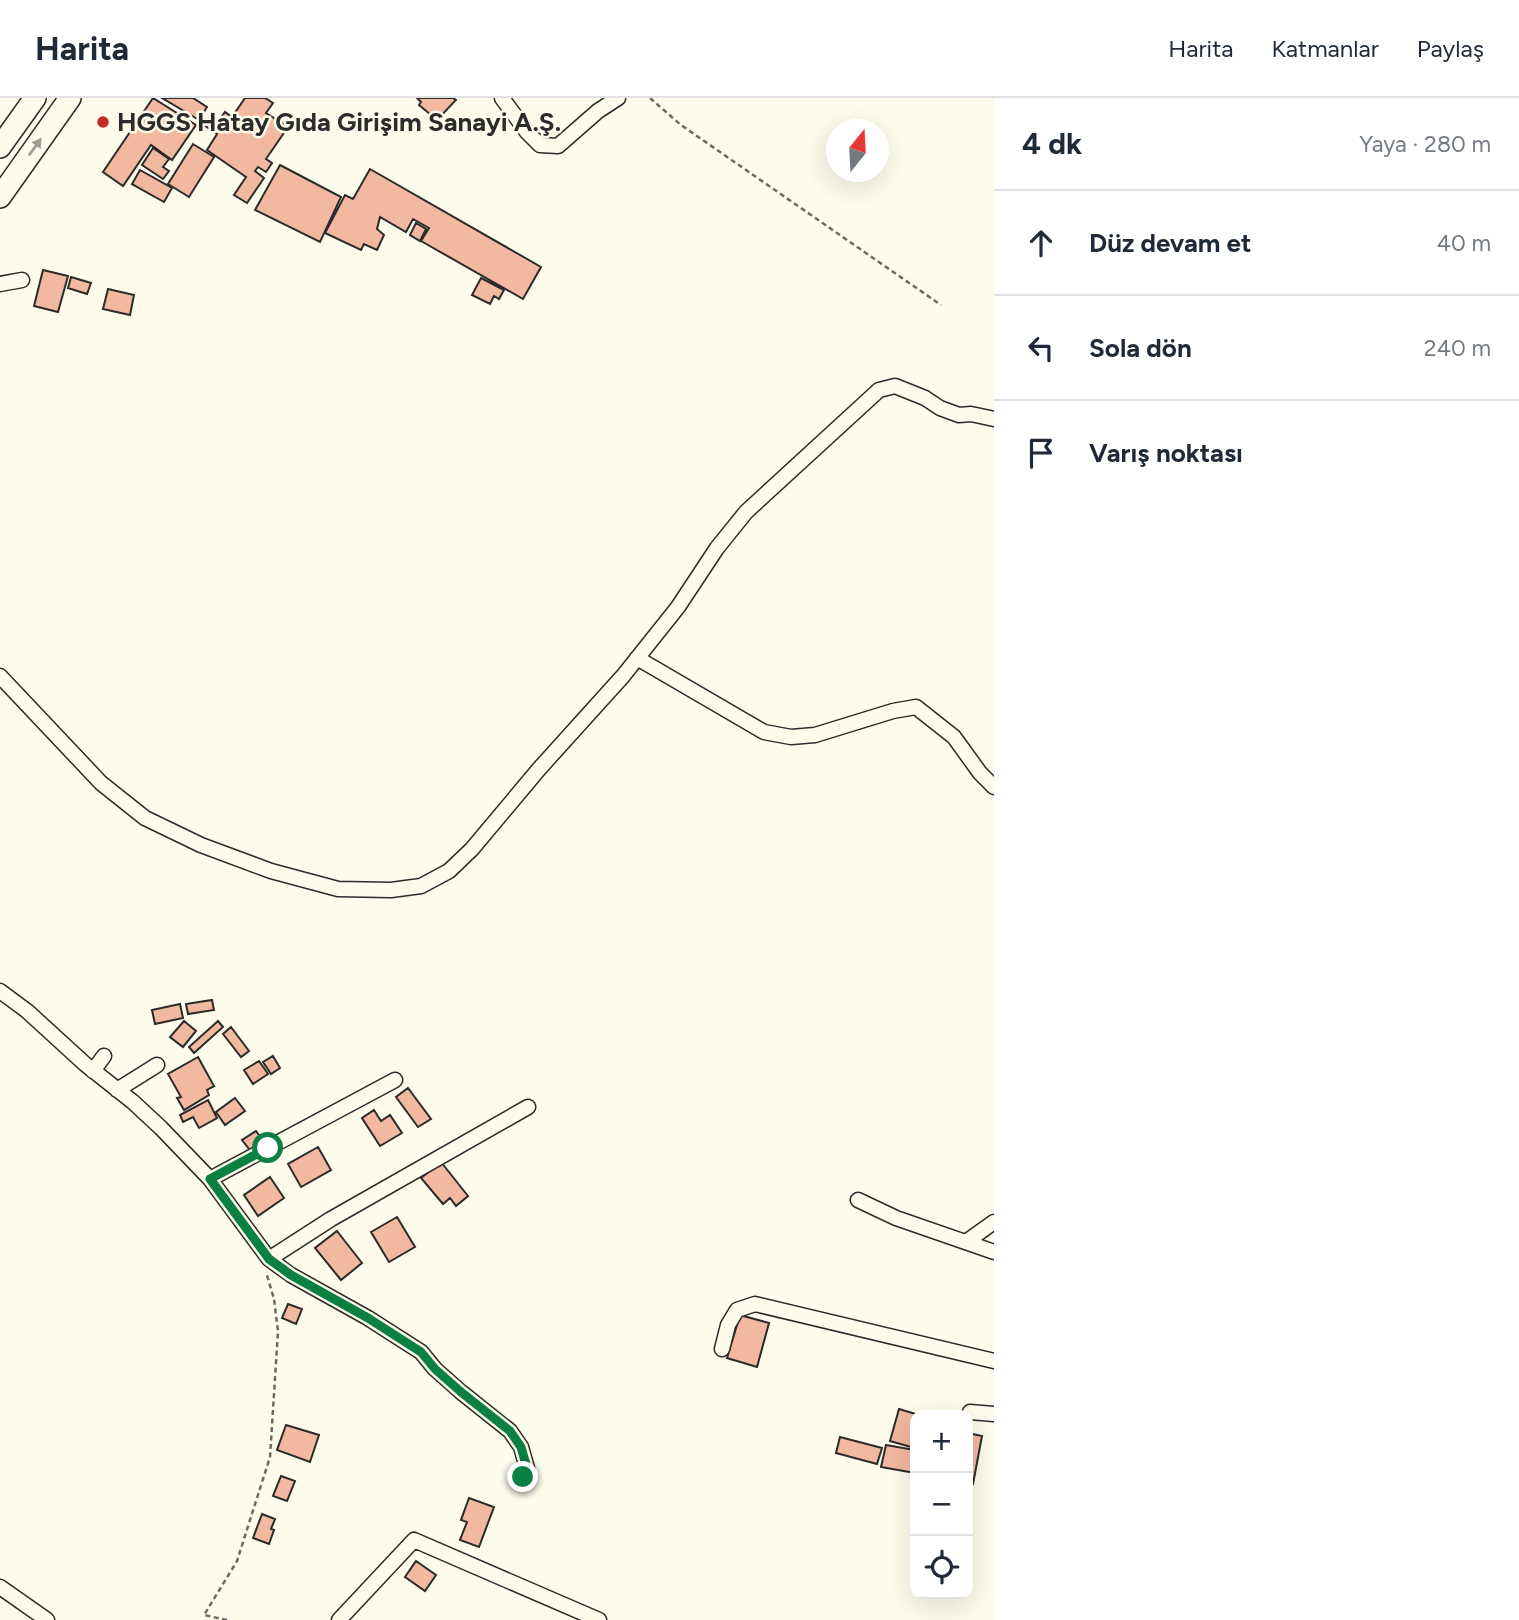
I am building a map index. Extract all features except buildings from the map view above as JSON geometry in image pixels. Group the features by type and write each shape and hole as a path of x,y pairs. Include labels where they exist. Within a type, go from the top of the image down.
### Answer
{"highway":[{"path":"0,147 35,98"},
{"path":"0,197 71,98"}],"street":[{"path":"502,98 540,145 558,146 598,111 618,98"},
{"path":"0,284 22,281"},
{"path":"0,676 101,783 145,818 201,845 271,871 338,888 391,890 421,886 449,871 472,849 637,658 678,607 746,512 879,390 895,386 959,415 971,414 994,419"},
{"path":"637,658 764,732 792,737 815,736 916,706 954,737 980,773 994,787"},
{"path":"0,991 27,1011 93,1071 162,1128 210,1179 269,1259 291,1275 421,1352 435,1369 510,1431 521,1447 527,1468 523,1477"},
{"path":"93,1071 104,1056"},
{"path":"117,1090 157,1065"},
{"path":"210,1179 395,1080"},
{"path":"269,1259 331,1219 528,1107"},
{"path":"858,1200 896,1218 994,1252"},
{"path":"966,1242 994,1222"},
{"path":"722,1349 728,1325 737,1310 755,1304 994,1361"},
{"path":"973,1412 994,1414"},
{"path":"339,1620 414,1540 599,1620"},
{"path":"0,1587 47,1620"}],"path":[{"path":"650,98 681,125 940,305"},
{"path":"227,1620 204,1615 237,1561 270,1457 278,1331 274,1299 266,1274 269,1259"}],"place":[{"name":"HGGS Hatay Gıda Girişim Sanayi A.Ş.","path":"103,122"}],"route":[{"path":"268,1148 210,1179 269,1259 291,1275 368,1318 421,1352 435,1369 510,1431 521,1447 527,1468 523,1477"}]}
